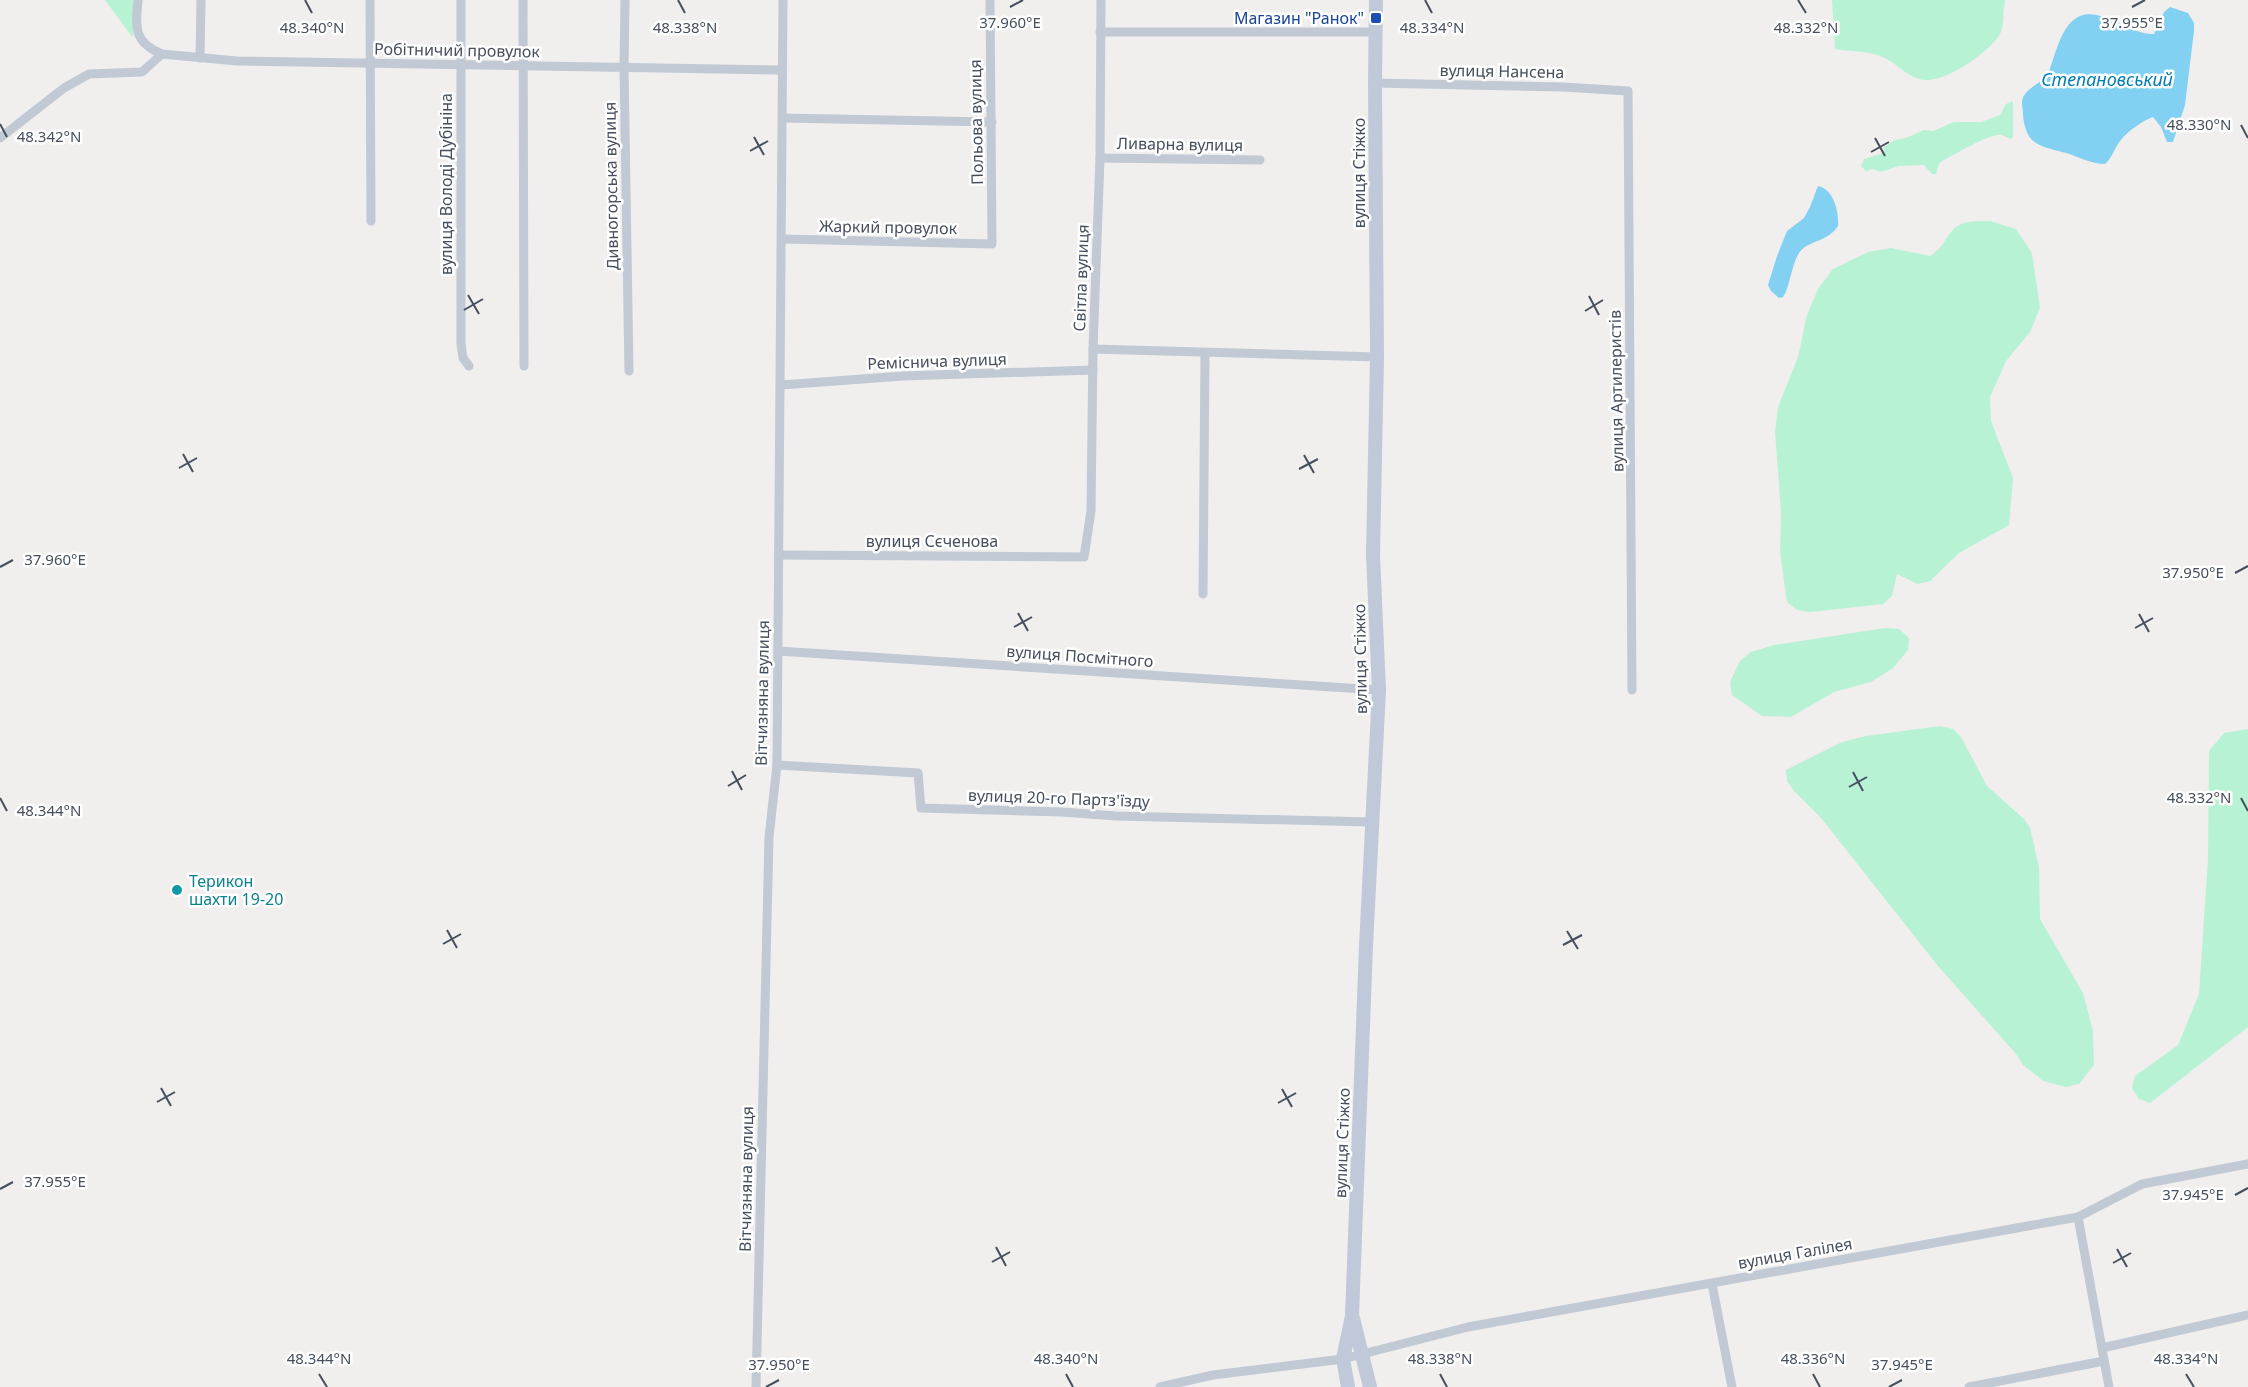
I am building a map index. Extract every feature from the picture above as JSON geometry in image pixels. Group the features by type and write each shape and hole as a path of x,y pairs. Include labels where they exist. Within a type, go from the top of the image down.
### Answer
{"street":[{"path":"200,58 201,0"},
{"path":"370,0 371,221"},
{"name":"вулиця Володі Дубініна","path":"461,0 461,344 463,358 469,366"},
{"path":"523,0 524,366"},
{"name":"Дивногорська вулиця","path":"624,0 629,370"},
{"name":"Вітчизняна вулиця","path":"756,1387 769,837 777,765 782,384 783,118 781,70 783,0"},
{"name":"Польова вулиця","path":"990,0 992,244"},
{"name":"Світла вулиця","path":"1084,557 1091,511 1093,350 1100,158 1101,0"},
{"name":"вулиця Стіжко","path":"1348,1387 1343,1359 1352,1316 1372,822 1380,690 1373,555 1377,357 1376,0"},
{"path":"0,138 64,88 89,74 142,72 162,54 152,50 139,36 136,25 138,1"},
{"path":"1100,32 1376,33"},
{"name":"Робітничий провулок","path":"162,54 237,61 781,70"},
{"name":"вулиця Нансена","path":"1375,83 1563,87 1628,92"},
{"name":"вулиця Артилеристів","path":"1628,92 1632,690"},
{"path":"783,118 992,122"},
{"name":"Ливарна вулиця","path":"1100,158 1260,160"},
{"name":"Жаркий провулок","path":"783,239 992,244"},
{"path":"1093,350 1377,357"},
{"path":"1203,594 1205,354"},
{"name":"Реміснича вулиця","path":"782,384 903,376 1093,370"},
{"name":"вулиця Сєченова","path":"779,555 1084,557"},
{"name":"вулиця Посмітного","path":"778,651 1380,690"},
{"name":"вулиця 20-го Партз'їзду","path":"777,765 918,773 921,808 1116,816 1372,822"},
{"name":"вулиця Галілея","path":"1160,1387 1213,1376 1343,1359 1468,1327 2078,1217 2142,1184 2248,1164"},
{"path":"2078,1217 2109,1387"},
{"path":"1712,1284 1732,1387"},
{"name":"вулиця Стіжко","path":"1352,1316 1370,1387"},
{"path":"2102,1348 2248,1316"},
{"path":"1969,1387 2104,1361"}],"green space":[{"path":"105,0 134,0 133,38"},
{"path":"1832,0 2005,0 2001,32 1988,48 1956,71 1925,80 1914,77 1879,55 1835,49"},
{"path":"2013,101 2013,137 2011,139 1996,135 1981,141 1942,161 1936,174 1932,174 1924,165 1899,166 1880,172 1873,169 1866,171 1861,166 1864,159 1883,153 1884,147 1895,140 1924,130 1933,131 1954,122 1981,122 2000,115 2006,104"},
{"path":"1972,221 1990,221 2016,229 2032,253 2040,308 2030,332 2006,361 1990,397 1991,421 2013,478 2009,525 1959,553 1930,581 1918,584 1897,574 1892,596 1883,604 1810,612 1797,610 1787,602 1780,553 1781,512 1775,431 1778,407 1798,357 1807,315 1818,289 1833,269 1868,252 1891,248 1930,256 1956,227"},
{"path":"1885,628 1899,629 1909,638 1908,650 1893,668 1871,682 1834,692 1791,717 1762,716 1732,695 1730,682 1740,661 1751,652 1774,645"},
{"path":"1940,726 1953,729 1961,737 1987,786 2024,819 2030,828 2039,867 2040,919 2083,993 2093,1031 2094,1065 2079,1084 2066,1087 2043,1081 2023,1065 2016,1054 1938,966 1821,818 1787,781 1786,770 1842,742 1866,736"},
{"path":"2248,729 2248,1027 2150,1103 2139,1099 2132,1088 2135,1076 2178,1045 2199,994 2208,859 2209,751 2224,733"}],"water":[{"name":"Степановський","path":"2170,7 2188,13 2194,23 2185,105 2173,142 2167,142 2161,127 2153,117 2127,133 2105,164 2090,162 2042,146 2031,139 2027,133 2023,115 2024,96 2049,71 2064,32 2074,20 2088,14 2097,15 2137,31 2154,34 2164,12"},
{"path":"1818,186 1832,196 1838,214 1838,226 1829,235 1807,246 1799,253 1785,293 1779,298 1768,285 1777,256 1787,231 1804,218"}],"place":[{"name":"Магазин \"Ранок\"","path":"1376,18"},
{"name":"Терикон шахти 19-20","path":"177,890"}]}
